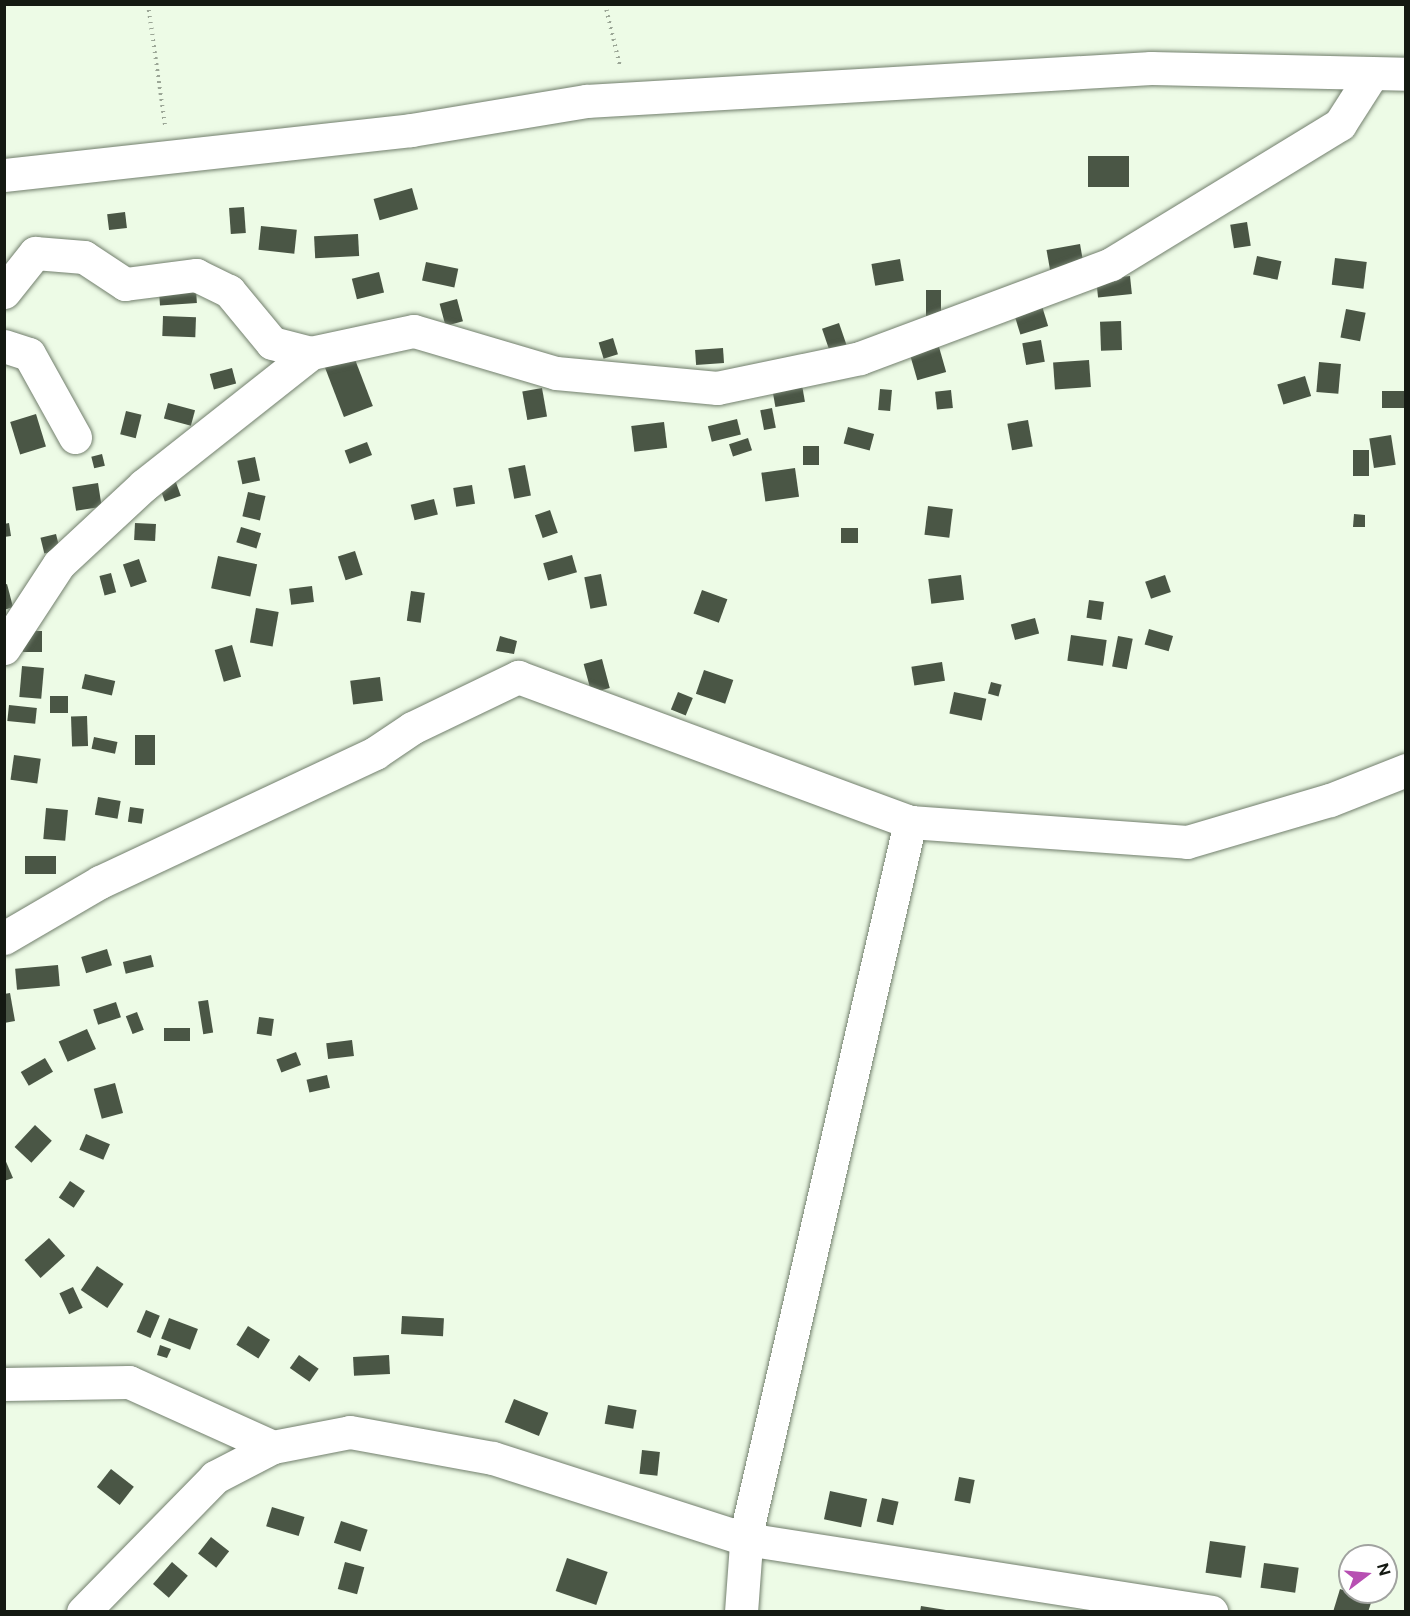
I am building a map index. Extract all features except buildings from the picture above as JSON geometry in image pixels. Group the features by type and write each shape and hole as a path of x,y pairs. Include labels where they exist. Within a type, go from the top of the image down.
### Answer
{"street":[{"path":"4,175 171,157 629,99 1151,68 1406,74"},
{"path":"4,648 59,564 144,484 311,353 414,331 556,373 717,388 860,358 1111,264 1340,124 1372,74"},
{"path":"4,292 35,254 84,257 125,284 196,275 230,291 272,343 311,353"},
{"path":"4,346 29,354 75,437"},
{"path":"4,938 100,882 375,753 412,728 518,677 910,822 1187,842 1330,800 1406,770"},
{"path":"741,1611 746,1539 910,822"},
{"path":"4,1384 129,1382 273,1447"},
{"path":"83,1611 215,1477 273,1447 350,1432 493,1458 746,1539 1211,1611"}],"path":[{"path":"148,4 156,83 171,157"},
{"path":"605,4 629,99"}]}
